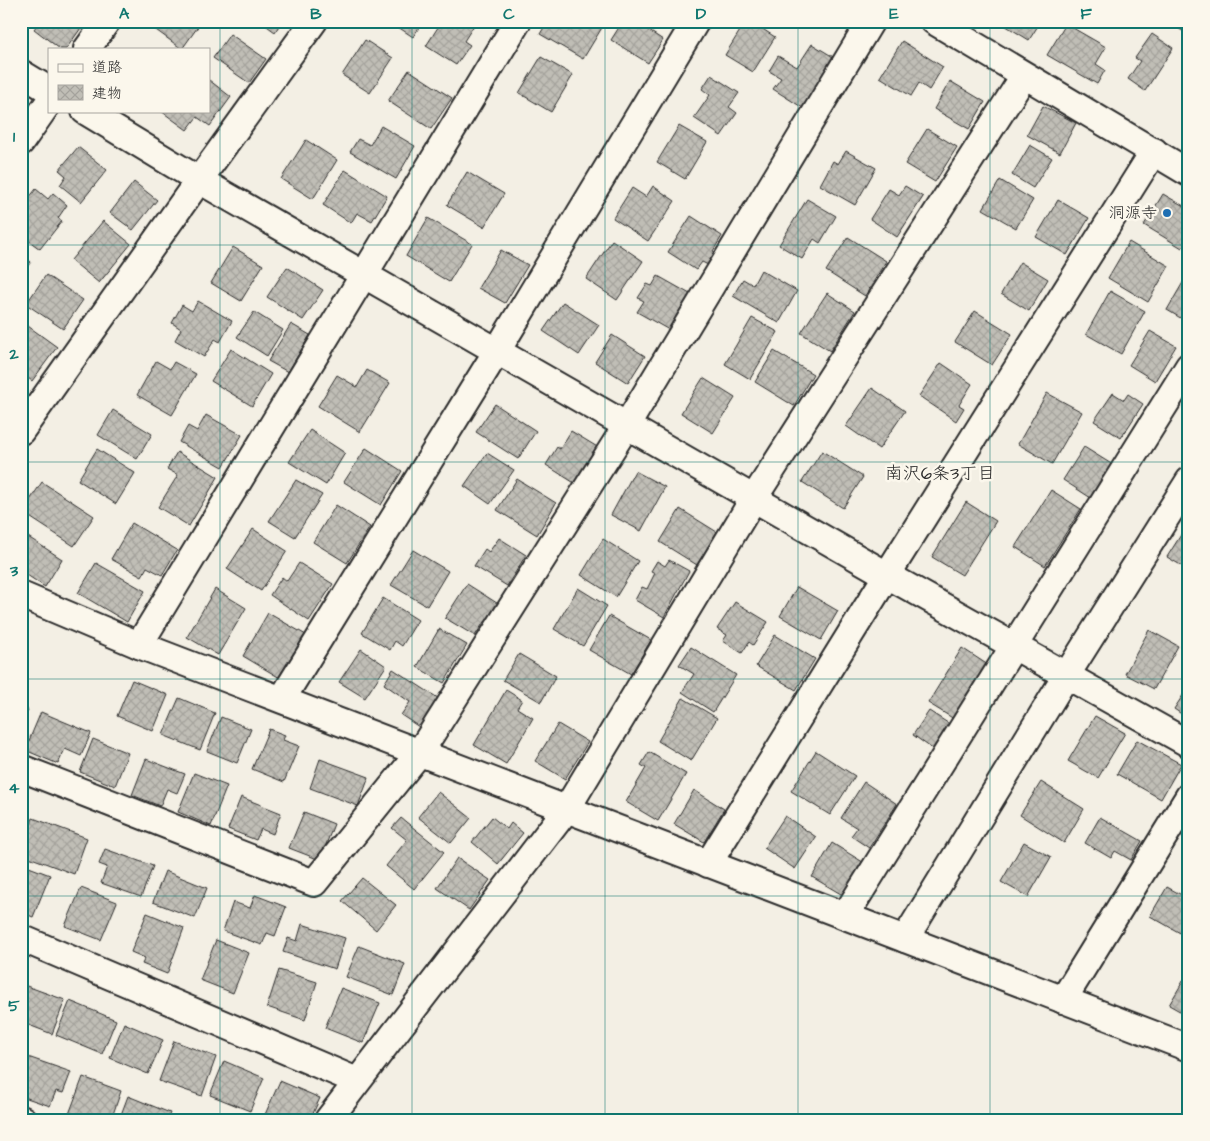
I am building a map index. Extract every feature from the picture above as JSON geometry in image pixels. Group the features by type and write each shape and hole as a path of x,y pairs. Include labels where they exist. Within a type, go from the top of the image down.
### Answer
{"street":[{"path":"88,48 107,21"},
{"path":"21,431 314,21"},
{"path":"139,644 518,21"},
{"path":"282,699 497,351 696,21"},
{"path":"21,768 314,883 420,752 627,425 871,21"},
{"path":"934,21 1189,172"},
{"path":"21,73 48,89"},
{"path":"328,1120 566,810 754,498 1024,76"},
{"path":"21,142 48,103"},
{"path":"87,112 199,180 887,575 1189,744"},
{"path":"708,864 887,575 1154,151"},
{"path":"845,916 1189,366"},
{"path":"905,939 1066,676 1189,481"},
{"path":"21,595 139,644 566,810 1189,1048"},
{"path":"1064,1000 1189,796"},
{"path":"21,938 357,1081"}],"building":[{"path":"40,21 86,21 67,48 59,48 34,29"},
{"path":"152,21 202,21 183,48 149,25"},
{"path":"260,21 282,21 275,32"},
{"path":"389,21 423,21 413,37"},
{"path":"442,21 476,22 464,41 470,45 456,65 426,46"},
{"path":"548,21 606,21 583,59 540,34"},
{"path":"623,21 634,21 663,40 648,63 611,40"},
{"path":"660,21 679,21 674,29"},
{"path":"746,21 750,21 775,37 753,72 725,55"},
{"path":"998,21 1041,21 1029,40"},
{"path":"1169,21 1189,21 1189,35 1168,22"},
{"path":"1066,24 1106,47 1096,64 1105,70 1097,84 1047,55"},
{"path":"230,34 266,59 249,83 213,58"},
{"path":"1152,34 1173,48 1145,91 1128,79 1140,61 1135,58"},
{"path":"365,40 393,58 370,93 342,75"},
{"path":"902,41 943,67 929,90 919,83 911,96 880,77"},
{"path":"812,44 835,58 803,108 773,89 781,78 769,71 778,56 797,67"},
{"path":"541,57 573,75 551,112 519,93"},
{"path":"409,70 452,98 431,129 388,101"},
{"path":"711,75 739,93 729,107 737,113 721,136 694,118 710,95 702,89"},
{"path":"210,81 231,97 210,126 197,117 187,130 162,112 210,112"},
{"path":"950,81 985,102 969,129 934,109"},
{"path":"1043,106 1076,123 1060,153 1027,135"},
{"path":"381,126 415,146 396,179 350,152 358,139 370,145"},
{"path":"679,126 707,142 685,179 657,162"},
{"path":"927,129 957,147 935,182 905,164"},
{"path":"306,140 337,160 313,199 281,179"},
{"path":"1030,145 1052,158 1033,188 1012,175"},
{"path":"78,147 107,170 81,202 60,185 66,176 59,170"},
{"path":"846,151 876,168 855,205 820,185 833,161 838,164"},
{"path":"345,170 387,196 372,221 357,213 351,223 323,205"},
{"path":"467,172 504,194 484,227 447,205"},
{"path":"1000,180 1033,200 1016,228 983,209"},
{"path":"134,182 157,200 133,230 110,213"},
{"path":"653,186 675,201 648,241 613,218 632,188 646,197"},
{"path":"905,186 923,197 897,237 870,219 889,189 899,195"},
{"path":"36,189 48,199 53,193 67,205 58,218 62,221 40,249 21,235 21,208"},
{"path":"1163,194 1189,209 1189,237 1182,248 1144,225"},
{"path":"807,199 836,216 820,243 814,239 802,259 779,245"},
{"path":"1058,200 1089,218 1067,255 1036,237"},
{"path":"691,216 722,236 713,251 718,254 710,266 702,262 696,270 668,252"},
{"path":"428,218 472,244 449,282 406,256"},
{"path":"103,221 131,244 99,283 71,260"},
{"path":"848,237 886,261 865,296 826,271"},
{"path":"612,240 643,261 617,300 586,279"},
{"path":"1129,242 1169,266 1148,302 1108,278"},
{"path":"233,247 263,265 241,301 211,283"},
{"path":"501,250 528,265 505,303 478,288"},
{"path":"21,254 31,262 21,274"},
{"path":"1020,262 1048,279 1029,311 1001,294"},
{"path":"287,267 323,290 303,320 267,297"},
{"path":"761,270 797,291 779,323 733,296 743,279 753,285"},
{"path":"46,275 83,300 63,329 26,304"},
{"path":"658,276 690,294 669,330 637,312 644,301 638,298 647,284 652,286"},
{"path":"1185,279 1189,282 1189,323 1167,310"},
{"path":"1110,291 1145,311 1121,354 1086,334"},
{"path":"827,293 855,311 830,351 801,333"},
{"path":"198,301 232,321 220,342 215,339 204,357 175,340 181,329 172,323 182,305 192,311"},
{"path":"563,302 599,325 579,355 543,331"},
{"path":"975,311 1012,334 992,365 955,342"},
{"path":"254,312 283,330 267,356 237,337"},
{"path":"752,318 778,332 750,379 725,364"},
{"path":"21,321 57,347 32,381 21,373"},
{"path":"291,324 310,335 288,372 268,361"},
{"path":"1150,331 1176,346 1155,381 1129,365"},
{"path":"612,335 645,356 628,383 595,362"},
{"path":"231,349 271,374 252,406 211,381"},
{"path":"774,351 813,374 794,406 755,382"},
{"path":"156,361 170,369 174,362 196,374 172,415 137,395"},
{"path":"941,363 972,384 959,405 964,408 956,421 919,396"},
{"path":"367,370 390,383 360,432 318,406 337,375 357,387"},
{"path":"703,378 735,398 713,433 681,413"},
{"path":"872,388 905,411 879,449 846,426"},
{"path":"1047,393 1082,412 1052,464 1018,444"},
{"path":"1113,393 1124,400 1128,394 1143,404 1121,438 1094,421"},
{"path":"495,404 536,431 518,459 476,432"},
{"path":"113,410 152,434 137,459 98,435"},
{"path":"206,415 242,435 223,467 179,442 188,426 197,431"},
{"path":"310,430 345,453 326,485 289,462"},
{"path":"571,431 599,448 576,484 546,465 557,447 560,449"},
{"path":"1084,447 1113,465 1091,498 1063,480"},
{"path":"366,448 402,471 381,505 344,482"},
{"path":"97,449 135,473 116,504 78,480"},
{"path":"822,451 863,477 843,508 802,482"},
{"path":"177,452 218,477 189,526 158,507 178,475 167,469"},
{"path":"487,453 514,470 490,504 464,486"},
{"path":"635,471 665,487 641,531 611,515"},
{"path":"517,479 556,503 537,535 497,510"},
{"path":"296,480 322,495 295,537 269,521"},
{"path":"42,482 94,516 74,546 22,512"},
{"path":"1051,490 1081,509 1045,566 1015,547"},
{"path":"966,502 996,521 962,575 932,557"},
{"path":"336,505 370,527 347,563 313,542"},
{"path":"680,509 717,532 697,565 660,542"},
{"path":"132,523 177,550 162,575 147,567 142,576 111,559"},
{"path":"253,529 287,551 261,591 227,569"},
{"path":"1184,530 1189,533 1189,570 1167,557"},
{"path":"28,537 62,559 45,587 21,571 21,547"},
{"path":"499,538 526,555 507,586 474,566 485,549 489,552"},
{"path":"603,539 638,561 616,597 581,575"},
{"path":"413,550 448,571 427,606 391,585"},
{"path":"669,560 689,571 664,617 635,600 642,587 647,589 655,573 651,571 657,561 665,566"},
{"path":"96,563 145,591 127,622 78,593"},
{"path":"299,563 333,584 309,621 270,595 282,577 287,581"},
{"path":"467,584 500,605 488,624 484,622 475,636 445,618"},
{"path":"797,587 838,611 821,640 780,616"},
{"path":"578,588 607,606 583,646 554,629"},
{"path":"215,589 246,608 218,655 187,637"},
{"path":"383,598 418,620 402,646 395,641 390,650 362,633"},
{"path":"735,602 768,622 753,645 749,642 742,653 723,641 727,635 717,629"},
{"path":"268,613 306,635 280,678 243,656"},
{"path":"609,616 651,640 631,674 589,650"},
{"path":"439,629 467,645 444,683 417,667"},
{"path":"1149,630 1178,646 1154,689 1125,674"},
{"path":"775,635 815,659 796,690 756,666"},
{"path":"691,647 736,675 713,712 682,692 694,674 679,665"},
{"path":"962,648 988,665 954,719 928,703"},
{"path":"361,649 386,666 365,698 339,682"},
{"path":"519,654 556,676 541,702 503,680"},
{"path":"393,669 441,700 422,729 401,715 410,702 384,684"},
{"path":"132,680 168,695 153,731 117,716"},
{"path":"1189,686 1189,719 1174,709"},
{"path":"506,690 522,700 517,708 533,718 506,764 474,745"},
{"path":"179,698 215,713 200,750 163,735"},
{"path":"683,698 717,718 691,761 658,741"},
{"path":"21,707 28,710 21,725"},
{"path":"929,711 951,725 934,750 913,735"},
{"path":"41,712 91,733 81,756 65,749 58,764 25,750"},
{"path":"1095,716 1125,733 1098,778 1068,761"},
{"path":"221,717 251,729 237,763 207,751"},
{"path":"558,724 588,742 565,779 535,761"},
{"path":"269,729 285,735 283,740 299,746 284,782 252,769"},
{"path":"93,739 128,753 115,786 80,772"},
{"path":"1137,740 1181,764 1161,799 1117,774"},
{"path":"816,751 855,776 830,815 791,791"},
{"path":"649,752 686,774 658,821 626,802 646,768 641,765"},
{"path":"146,759 185,774 177,793 167,789 160,806 132,795"},
{"path":"320,759 369,777 358,806 310,788"},
{"path":"194,773 227,786 211,826 178,812"},
{"path":"864,782 897,804 869,848 851,836 857,828 841,818"},
{"path":"1041,782 1084,809 1064,843 1020,815"},
{"path":"694,790 724,809 704,842 674,824"},
{"path":"438,792 471,818 451,843 418,817"},
{"path":"241,797 281,813 273,834 261,829 256,840 228,829"},
{"path":"304,812 334,824 320,860 289,848"},
{"path":"785,816 816,837 795,869 764,848"},
{"path":"492,817 507,829 511,823 523,833 498,864 472,842"},
{"path":"1100,817 1142,841 1131,860 1115,851 1111,858 1085,843"},
{"path":"33,818 87,838 74,874 21,854"},
{"path":"401,818 444,852 414,889 386,866 407,840 392,828"},
{"path":"1024,842 1051,857 1028,897 1001,882"},
{"path":"832,843 866,864 846,897 812,877"},
{"path":"105,849 153,866 141,897 101,883 107,867 99,864"},
{"path":"457,858 490,880 469,910 437,888"},
{"path":"21,864 50,875 33,917 21,912"},
{"path":"165,871 207,888 195,918 153,902"},
{"path":"362,878 396,905 376,930 342,901"},
{"path":"1167,887 1189,899 1189,938 1150,916"},
{"path":"81,888 117,902 101,940 65,926"},
{"path":"255,895 286,907 275,936 267,933 262,945 223,931 233,902 250,908"},
{"path":"147,913 184,928 167,974 142,964 145,958 131,952"},
{"path":"302,924 345,938 335,969 283,952 288,938 297,941"},
{"path":"216,940 249,953 233,993 200,980"},
{"path":"359,946 405,964 393,995 346,977"},
{"path":"279,970 317,982 305,1020 267,1007"},
{"path":"1189,971 1189,1022 1183,1018 1185,1014 1169,1005"},
{"path":"21,984 65,1000 52,1034 21,1022"},
{"path":"341,988 380,1003 363,1043 325,1028"},
{"path":"70,1001 116,1020 102,1054 56,1035"},
{"path":"124,1023 163,1040 148,1074 110,1058"},
{"path":"174,1041 216,1057 202,1096 159,1081"},
{"path":"28,1057 71,1072 63,1093 56,1091 50,1106 21,1096 21,1074"},
{"path":"224,1061 264,1078 250,1111 210,1095"},
{"path":"83,1077 121,1091 111,1120 86,1120 69,1114"},
{"path":"280,1081 320,1098 310,1120 263,1119"},
{"path":"128,1096 170,1113 167,1120 119,1120"}],"place":[{"name":"洞源寺","path":"1167,213"}],"district":[{"name":"南沢6条3丁目","path":"940,473"}]}
